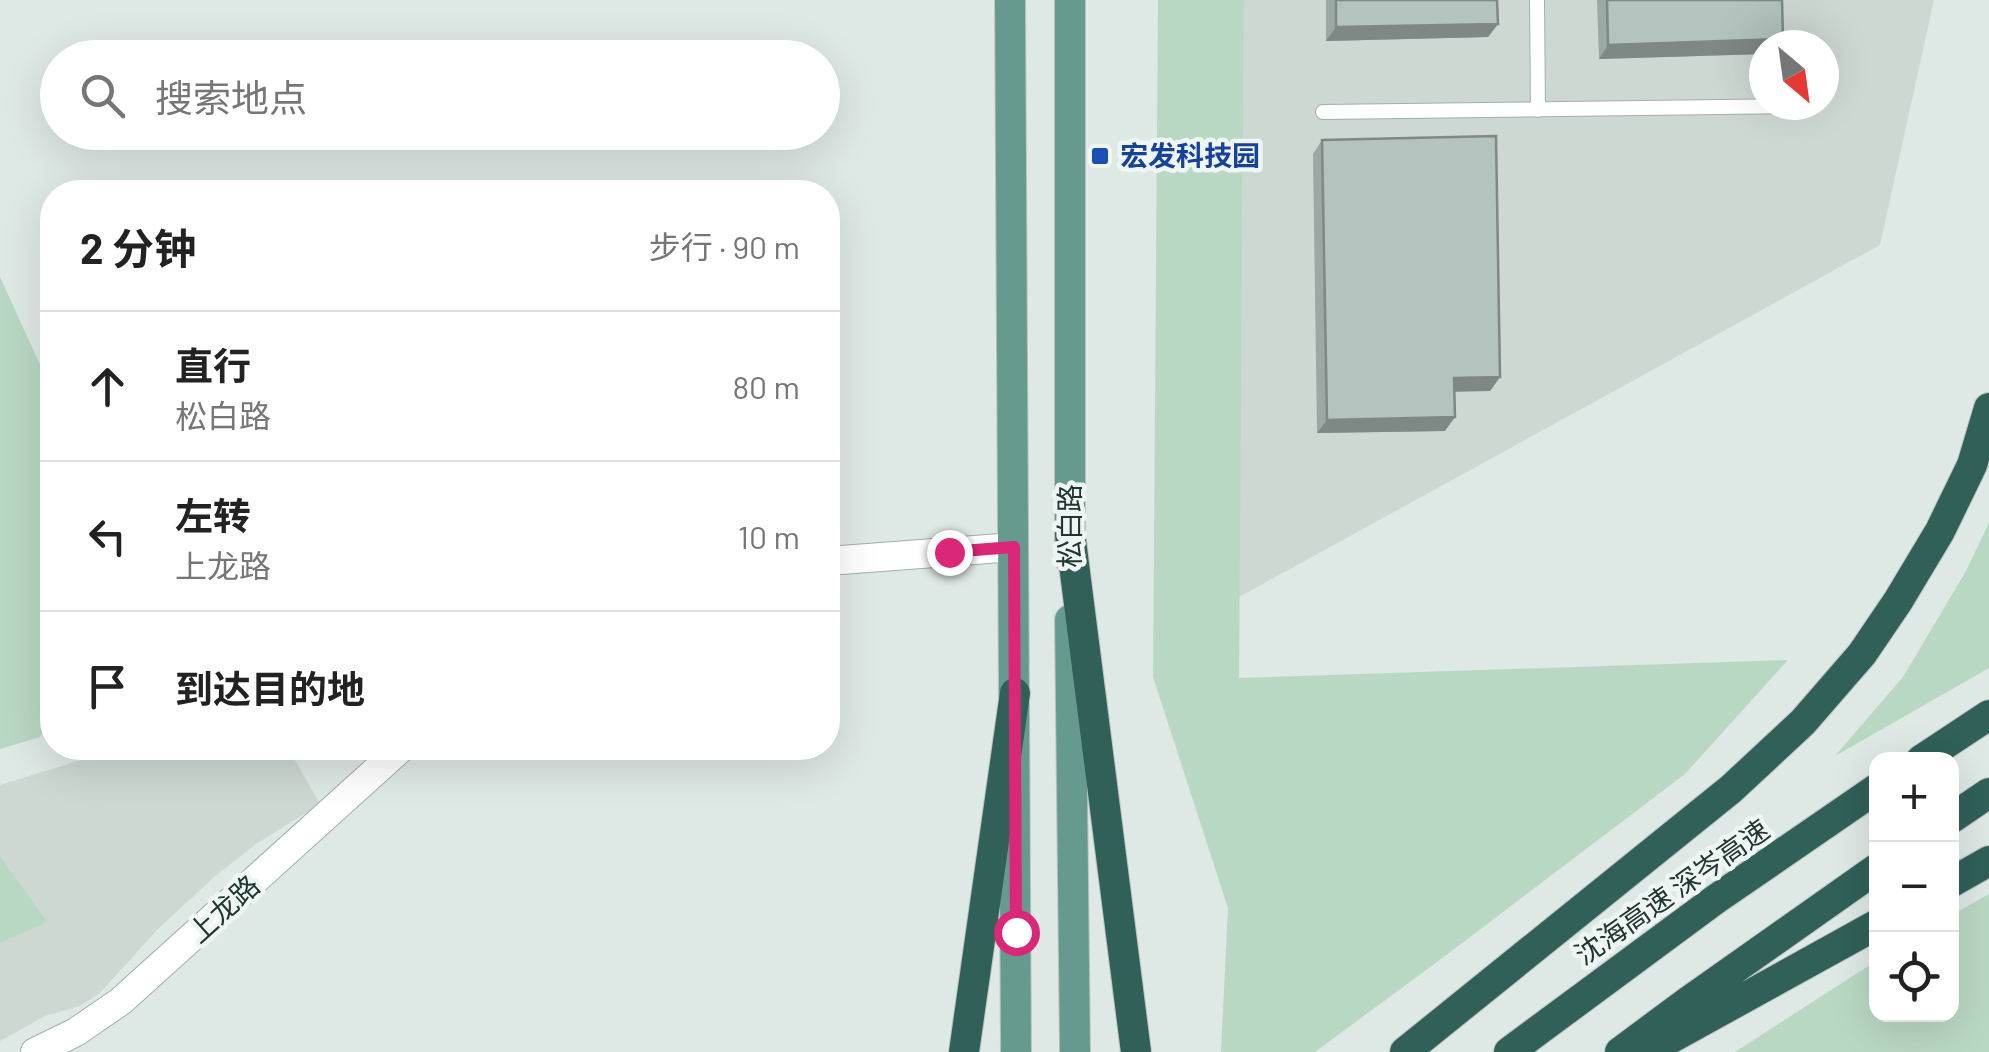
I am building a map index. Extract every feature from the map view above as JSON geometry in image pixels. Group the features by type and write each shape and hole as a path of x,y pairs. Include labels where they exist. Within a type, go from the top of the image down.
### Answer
{"highway":[{"path":"1405,1052 1730,789 1803,722 1862,654 1940,530 1972,465 1989,408"},
{"path":"1070,533 1136,1052"},
{"path":"964,1052 1015,692"},
{"path":"1933,752 1989,715"},
{"path":"1959,813 1989,792"},
{"name":"沈海高速 深岑高速","path":"1508,1052 1716,899 1869,794"},
{"path":"1959,878 1989,861"},
{"path":"1620,1052 1869,874"},
{"path":"1646,1052 1869,929"}],"main road":[{"name":"松白路","path":"1010,0 1016,1052"},
{"name":"松白路","path":"1070,0 1074,1052"}],"street":[{"path":"840,559 1014,547"},
{"name":"上龙路","path":"35,1052 76,1032 121,1001 387,760"}],"lane":[{"path":"1537,0 1538,110"},
{"path":"1323,112 1749,107"}],"shaded area":[{"name":"宏发科技园","path":"1244,0 1934,0 1880,245 1239,597"},
{"path":"81,760 295,760 320,804 256,844 214,877 156,931 100,993 80,1006 45,1016 0,1041 0,785"}],"green space":[{"path":"1158,0 1244,0 1239,678 1788,660 1685,774 1315,1052 1221,1052 1228,908 1153,677"},
{"path":"0,277 40,365 40,737 0,749"},
{"path":"1989,523 1989,668 1835,756 1903,677 1966,571"},
{"path":"0,856 46,920 0,943"},
{"path":"1989,894 1989,1052 1735,1052 1869,966 1869,1022 1959,1022 1959,911"}],"building":[{"path":"1336,0 1497,0 1498,24 1336,27"},
{"path":"1607,0 1782,0 1783,30 1749,30 1749,40 1608,45"},
{"path":"1496,136 1500,377 1454,378 1455,417 1327,420 1322,140"}],"place":[{"name":"宏发科技园","path":"1100,156"}],"route":[{"path":"949,552 1014,547 1016,932"}]}
